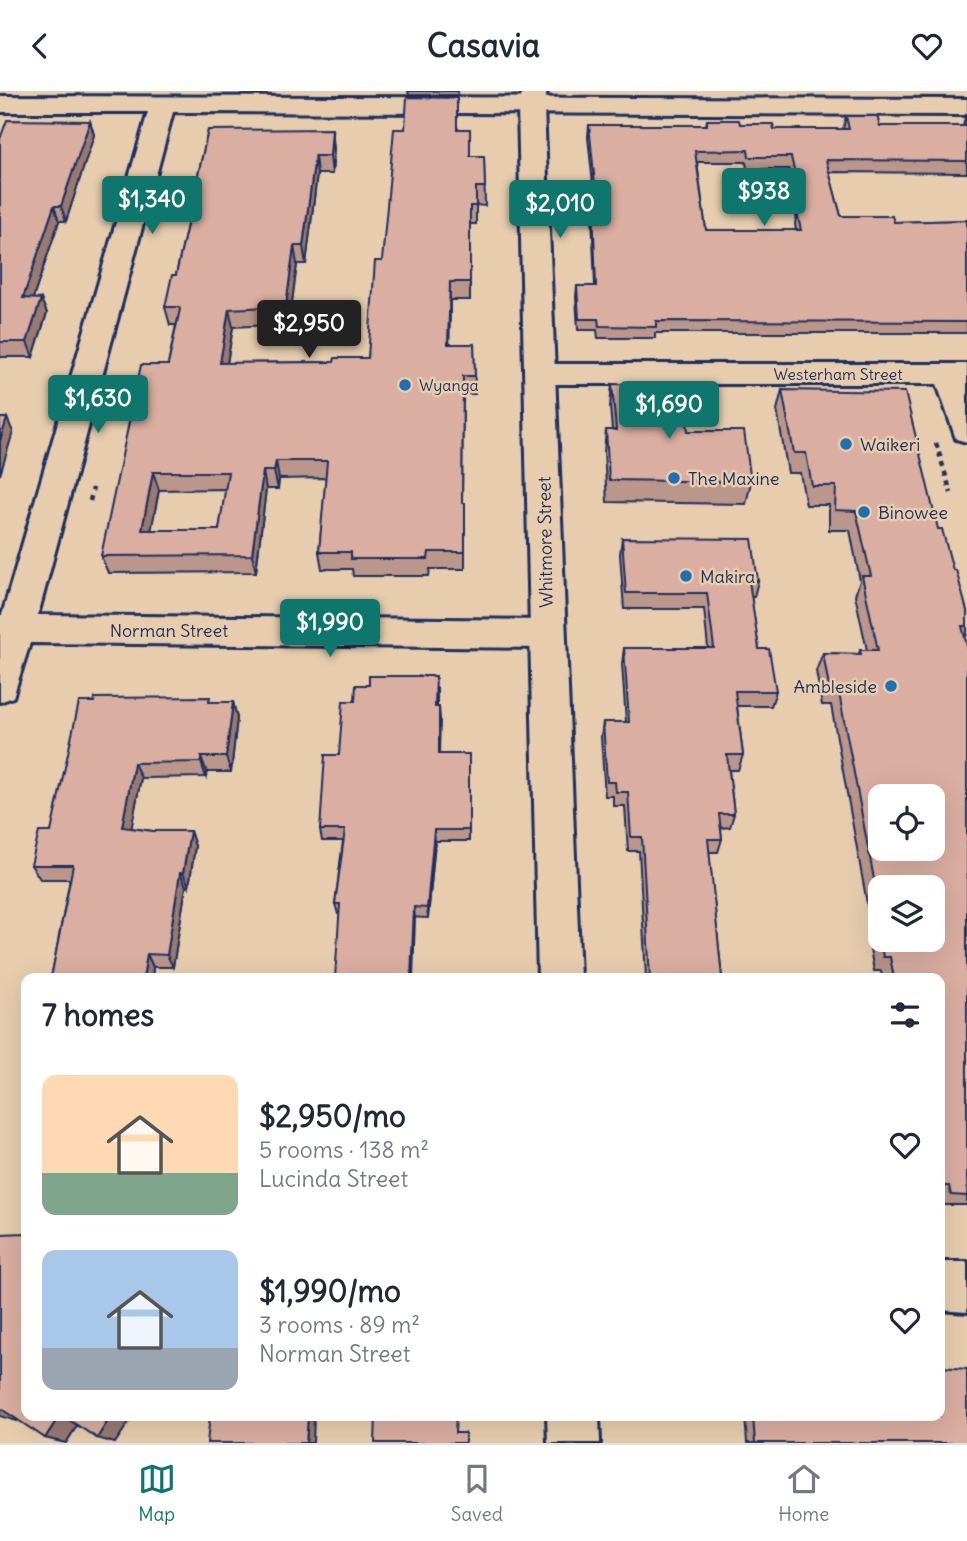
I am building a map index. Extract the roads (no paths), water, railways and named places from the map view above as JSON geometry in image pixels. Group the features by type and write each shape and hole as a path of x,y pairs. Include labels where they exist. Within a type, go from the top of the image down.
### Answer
{"street":[{"path":"0,104 531,99 967,107"},
{"name":"Whitmore Street","path":"531,99 559,973"},
{"path":"0,687 8,629 163,104"},
{"name":"Westerham Street","path":"541,374 958,374"},
{"path":"958,374 967,431"},
{"name":"Norman Street","path":"8,629 547,634"},
{"path":"945,1286 967,1287"},
{"path":"573,1421 574,1443"}],"place":[{"name":"Wyanga","path":"405,385"},
{"name":"Waikeri","path":"846,444"},
{"name":"The Maxine","path":"674,478"},
{"name":"Binowee","path":"864,512"},
{"name":"Makira","path":"686,576"},
{"name":"Ambleside","path":"891,686"}]}
